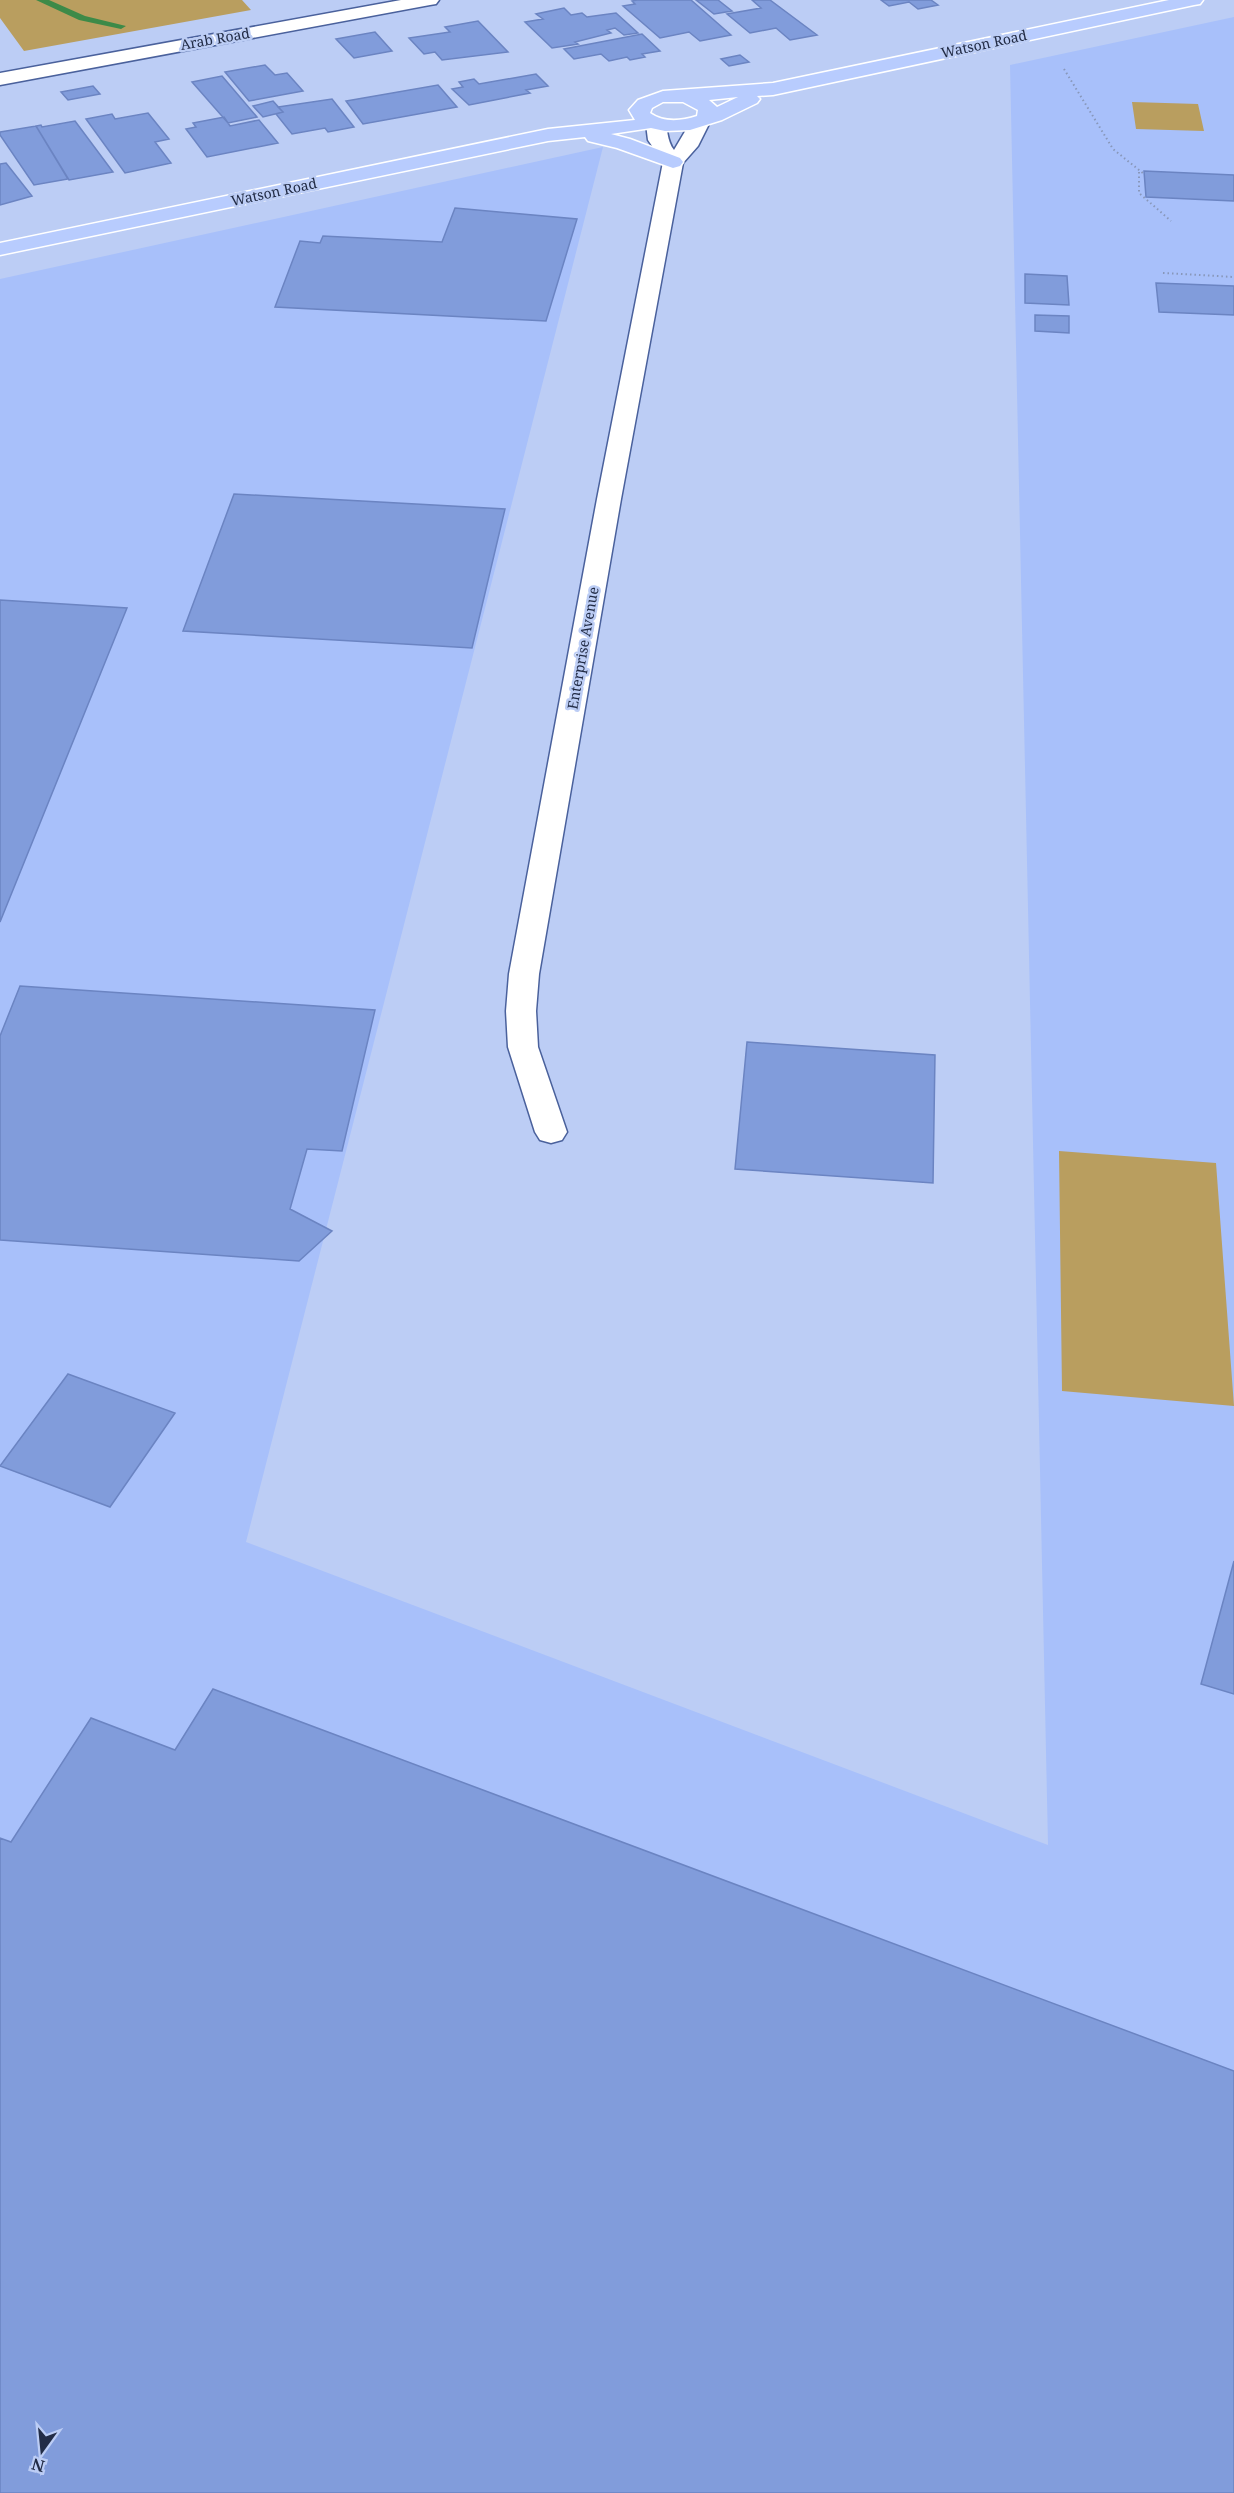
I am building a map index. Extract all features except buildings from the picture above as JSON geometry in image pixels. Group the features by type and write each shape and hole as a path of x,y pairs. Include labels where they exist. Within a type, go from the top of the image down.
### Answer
{"main road":[{"name":"Watson Road","path":"548,135 649,100 672,96 773,89 1194,0"},
{"name":"Watson Road","path":"0,249 548,135 653,123 681,126 703,120 773,89"},
{"path":"672,96 684,97 704,104 708,108 703,120"},
{"path":"649,100 639,110 641,116 653,123"},
{"path":"548,135 607,139 673,162"}],"street":[{"name":"Arab Road","path":"0,79 430,0"},
{"name":"Enterprise Avenue","path":"551,1132 523,1047 521,1011 524,974 609,500 673,162 688,146 703,120"},
{"path":"653,123 657,142 673,162"}],"path":[{"path":"1061,62 1113,149 1144,174"},
{"path":"1139,172 1139,193 1171,221"},
{"path":"1163,273 1234,277"}],"shaded area":[{"path":"0,0 242,0 251,10 24,51 0,18"},
{"path":"1234,17 1234,2493 0,2493 0,279 603,147 246,1542 1048,1845 1010,65"},
{"path":"1132,102 1198,104 1204,131 1136,129"},
{"path":"1059,1151 1216,1163 1234,1406 1062,1391"}],"waterway":[{"path":"41,0 82,18 121,26"}]}
